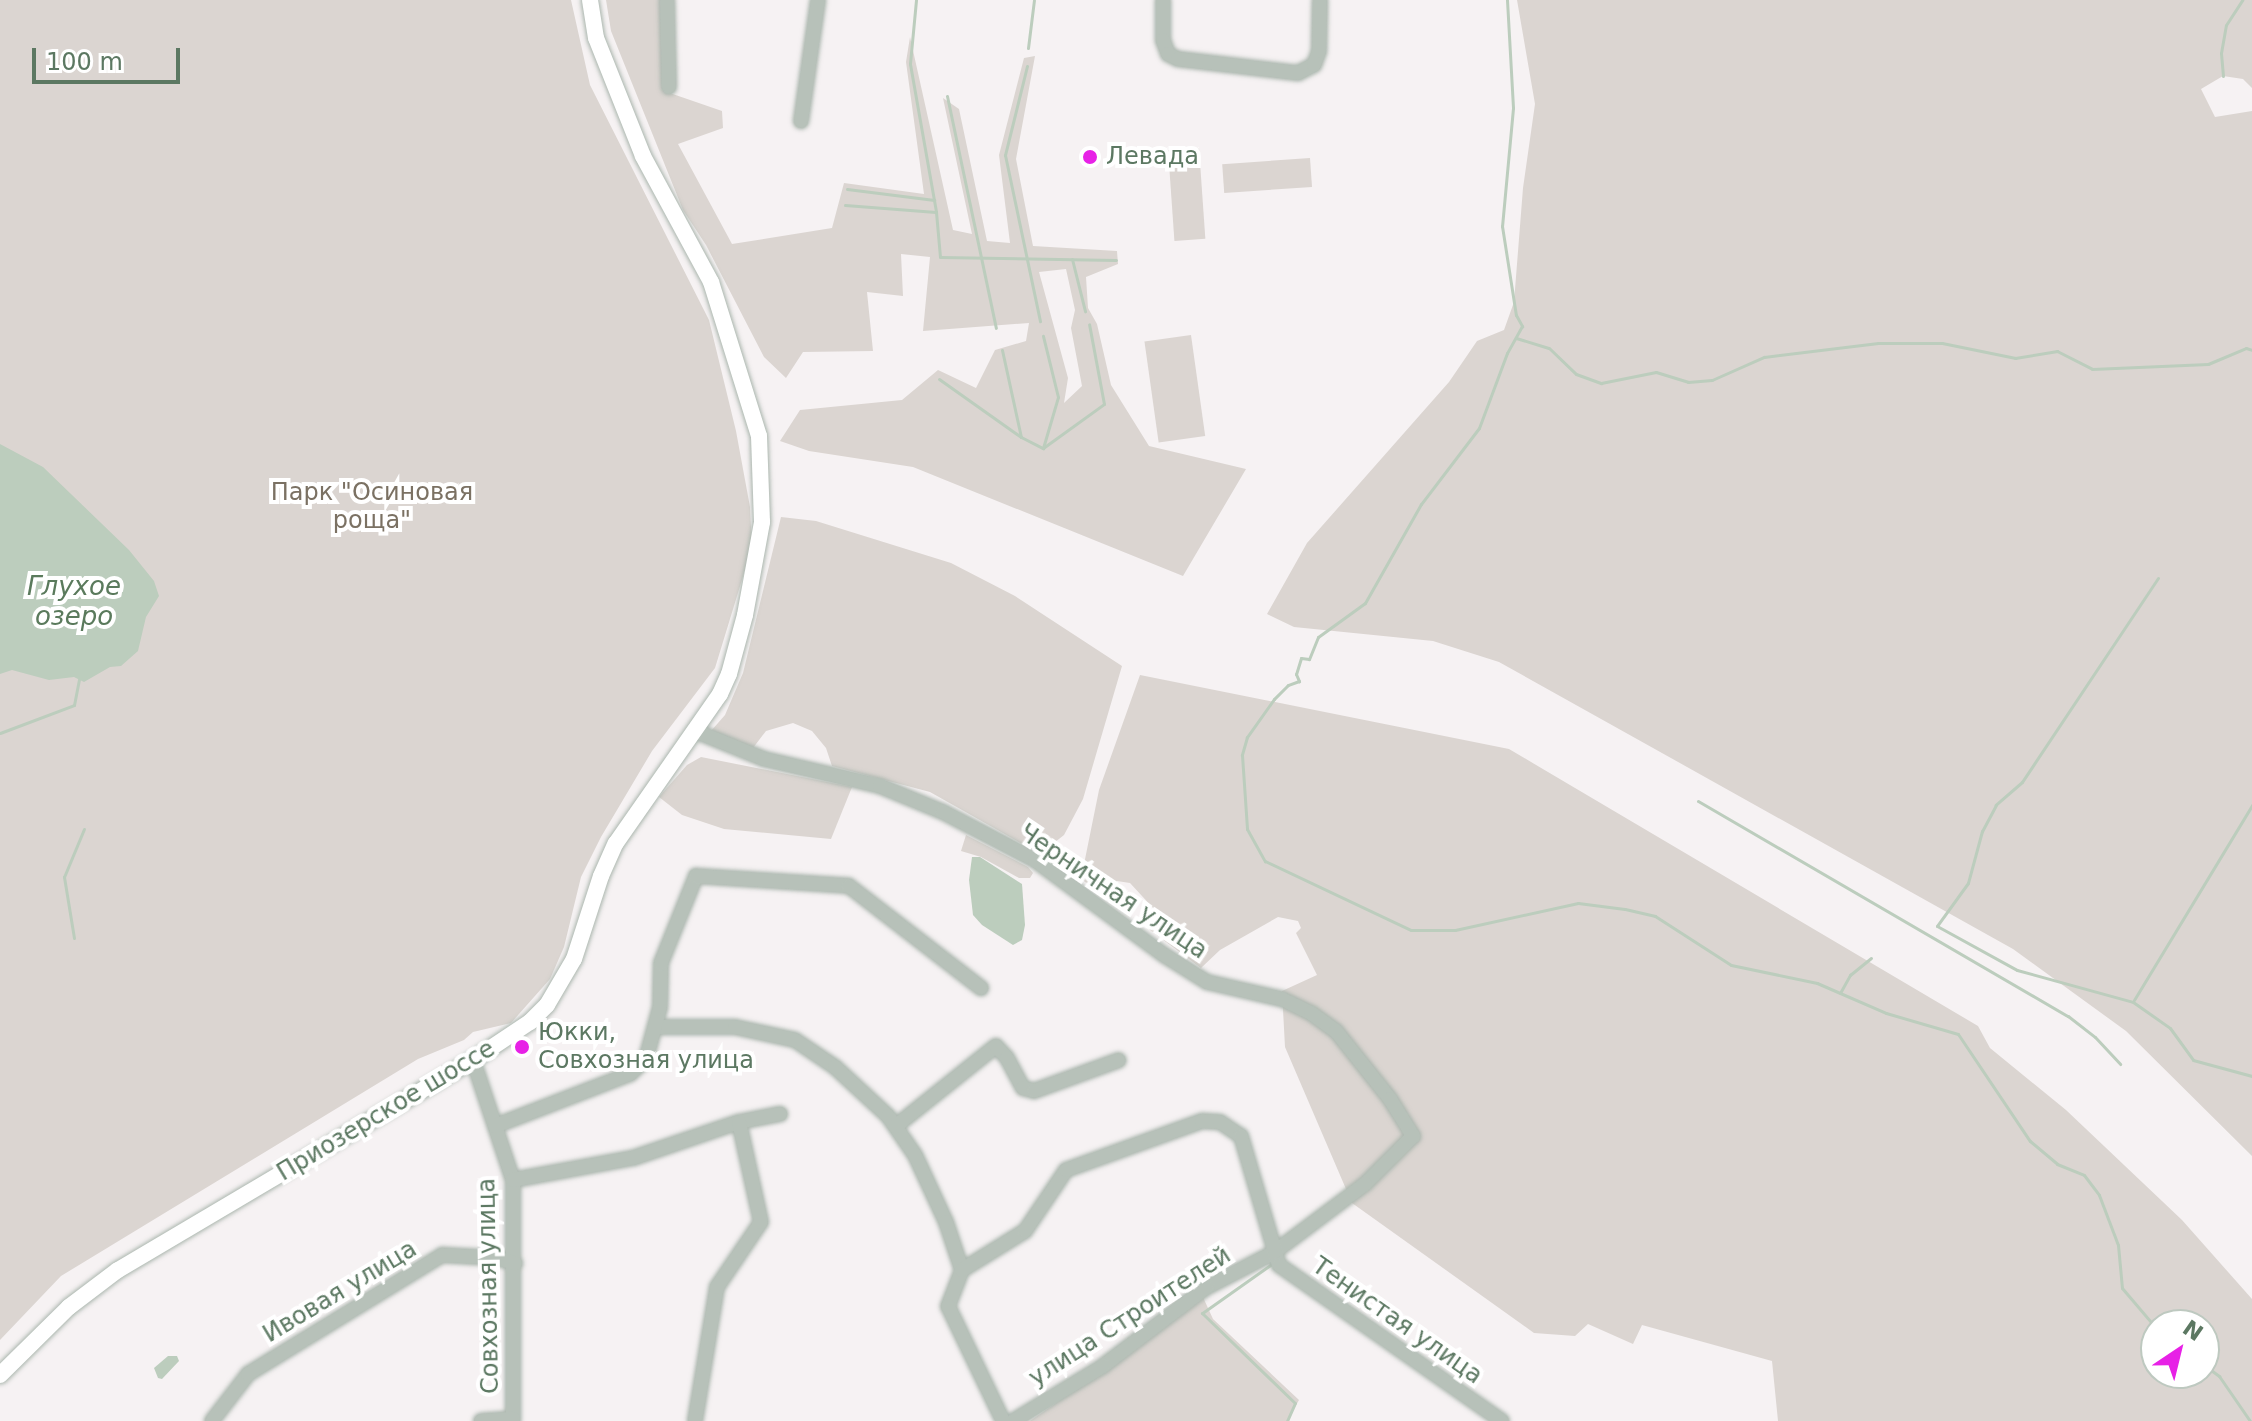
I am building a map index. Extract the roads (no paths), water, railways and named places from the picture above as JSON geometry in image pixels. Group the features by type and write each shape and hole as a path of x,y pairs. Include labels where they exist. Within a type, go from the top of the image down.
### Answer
{"main road":[{"name":"Приозерское шоссе","path":"0,1375 69,1307 118,1270 473,1060 530,1022 561,985 574,959 601,876 616,843 646,796 695,731 729,674 745,615 762,522 759,436 711,282 643,156 596,38 590,0"}],"street":[{"path":"667,0 669,87"},
{"path":"801,121 818,0"},
{"path":"1163,0 1163,40 1168,54 1178,59 1298,73 1314,65 1319,51 1320,0"},
{"name":"Черничная улица","path":"695,731 764,759 880,786 943,812 1035,860 1164,955 1207,982 1282,999 1311,1013 1336,1031 1390,1099 1413,1136"},
{"path":"495,1126 630,1074 646,1059 657,1027 661,963 696,876 849,886 981,988"},
{"path":"657,1027 735,1027 795,1040 835,1067 896,1126 933,1189 962,1270"},
{"path":"896,1126 996,1046 1007,1058 1023,1088 1034,1091 1119,1060"},
{"name":"Совхозная улица","path":"473,1060 513,1180 513,1420"},
{"path":"513,1180 633,1158 739,1122 780,1114"},
{"path":"1003,1421 948,1306 962,1270 1025,1231 1066,1170 1202,1121 1220,1122 1241,1136 1273,1253"},
{"path":"695,1421 717,1287 761,1222 739,1122"},
{"name":"улица Строителей","path":"1013,1421 1103,1366 1207,1287 1273,1253 1365,1184 1413,1136"},
{"name":"Тенистая улица","path":"1273,1253 1283,1269 1502,1421"},
{"name":"Ивовая улица","path":"212,1421 248,1374 442,1255 497,1258 515,1263"},
{"path":"481,1421 513,1420"}],"water":[{"name":"Глухое озеро","path":"0,444 43,467 129,550 154,581 159,596 146,617 138,651 121,666 110,667 84,682 74,677 49,680 12,670 0,674"},
{"path":"972,857 980,857 1022,884 1025,925 1022,940 1013,945 982,925 973,915 969,880"},
{"path":"168,1356 177,1356 179,1361 162,1379 158,1378 154,1368"}],"waterway":[{"path":"916,0 910,64 936,212"},
{"path":"1028,48 1034,0"},
{"path":"1507,0 1513,108 1502,226 1516,315 1522,326 1507,353 1479,428 1421,504 1365,603 1318,637 1309,659 1301,658 1296,674 1299,681 1288,685 1274,699 1247,737 1242,755 1247,829 1265,861 1411,930 1455,930 1578,903 1625,909 1655,916 1731,965 1817,983 1886,1013 1958,1034 2030,1141 2057,1164 2084,1175 2099,1195 2118,1245 2122,1288 2140,1309"},
{"path":"2223,76 2221,53 2226,25 2242,0"},
{"path":"1027,66 1005,155 1040,321"},
{"path":"947,96 996,328"},
{"path":"847,189 934,200"},
{"path":"845,205 936,212 940,257 1116,260"},
{"path":"1072,259 1085,311"},
{"path":"939,379 1021,437 1043,448 1104,404 1089,324"},
{"path":"1043,336 1058,397 1043,448"},
{"path":"1516,338 1549,348 1576,374 1601,383 1656,372 1688,382 1712,380 1764,357 1878,343 1942,343 2015,358 2057,351 2092,369 2208,364 2246,348 2252,350"},
{"path":"1002,350 1021,437"},
{"path":"2158,578 2022,782 1996,805 1982,831 1968,883 1937,926 2017,970 2133,1002 2170,1028 2193,1060 2252,1076"},
{"path":"0,733 74,705 79,679"},
{"path":"1698,801 2068,1016 2095,1037 2120,1064"},
{"path":"2134,1000 2252,805"},
{"path":"74,938 64,877 84,829"},
{"path":"1840,993 1850,975 1871,958"},
{"path":"1273,1263 1202,1313 1295,1403 1287,1421"},
{"path":"2220,1377 2250,1421"}],"place":[{"name":"Левада","path":"1090,157"},
{"name":"Юкки, Совхозная улица","path":"522,1047"}],"park label":[{"name":"Парк \"Осиновая роща\"","path":"372,507"}]}
